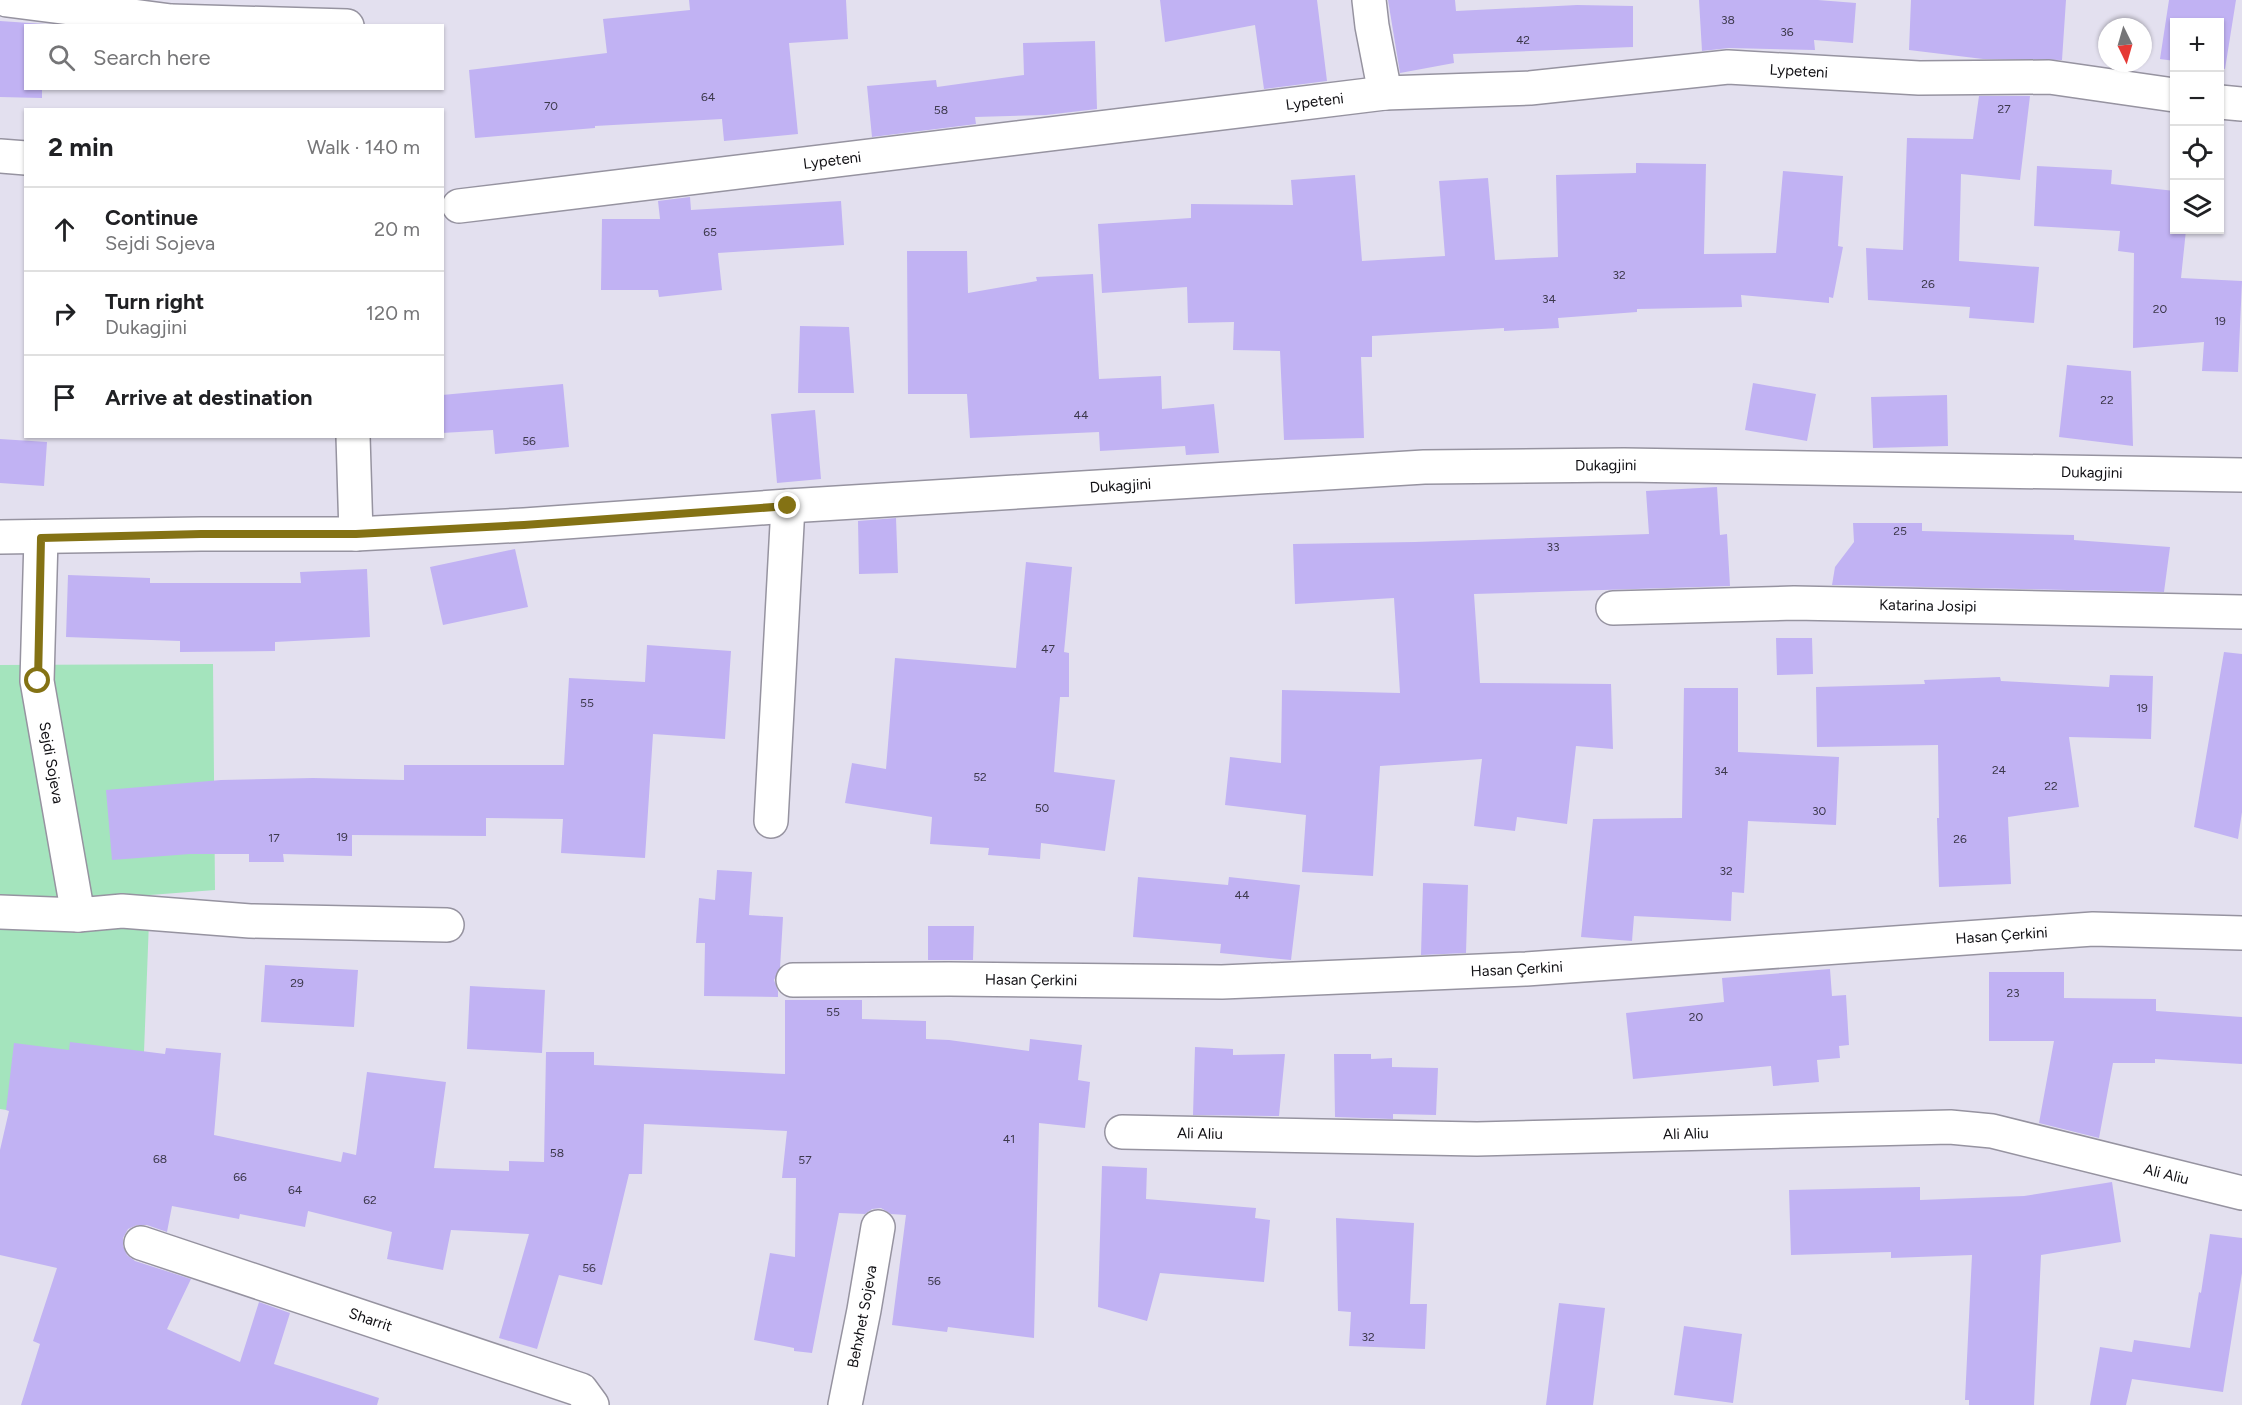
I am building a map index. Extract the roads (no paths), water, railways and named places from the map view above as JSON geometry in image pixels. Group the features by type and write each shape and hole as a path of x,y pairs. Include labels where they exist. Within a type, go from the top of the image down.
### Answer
{"street":[{"path":"7,0 171,21 277,24"},
{"path":"1369,0 1384,93"},
{"name":"Lypeteni","path":"459,206 1384,93 1530,88 1728,67 1919,78 2049,77 2170,94"},
{"path":"2224,102 2242,104"},
{"path":"0,156 24,158"},
{"path":"353,438 356,534"},
{"name":"Dukagjini","path":"0,537 356,534 1424,467 1624,465 2242,476"},
{"path":"771,821 788,506"},
{"name":"Sejdi Sojeva","path":"41,538 38,681 78,915"},
{"name":"Katarina Josipi","path":"1613,608 1794,603 2242,612"},
{"path":"0,912 78,915 122,911 250,921 447,925"},
{"name":"Hasan Çerkini","path":"792,980 1222,982 1526,969 2093,929 2242,933"},
{"name":"Ali Aliu","path":"1122,1132 1477,1138 1950,1127 1992,1131 2242,1193"},
{"name":"Behxhet Sojeva","path":"845,1405 878,1227"},
{"name":"Sharrit","path":"141,1243 581,1390 592,1405"}]}
